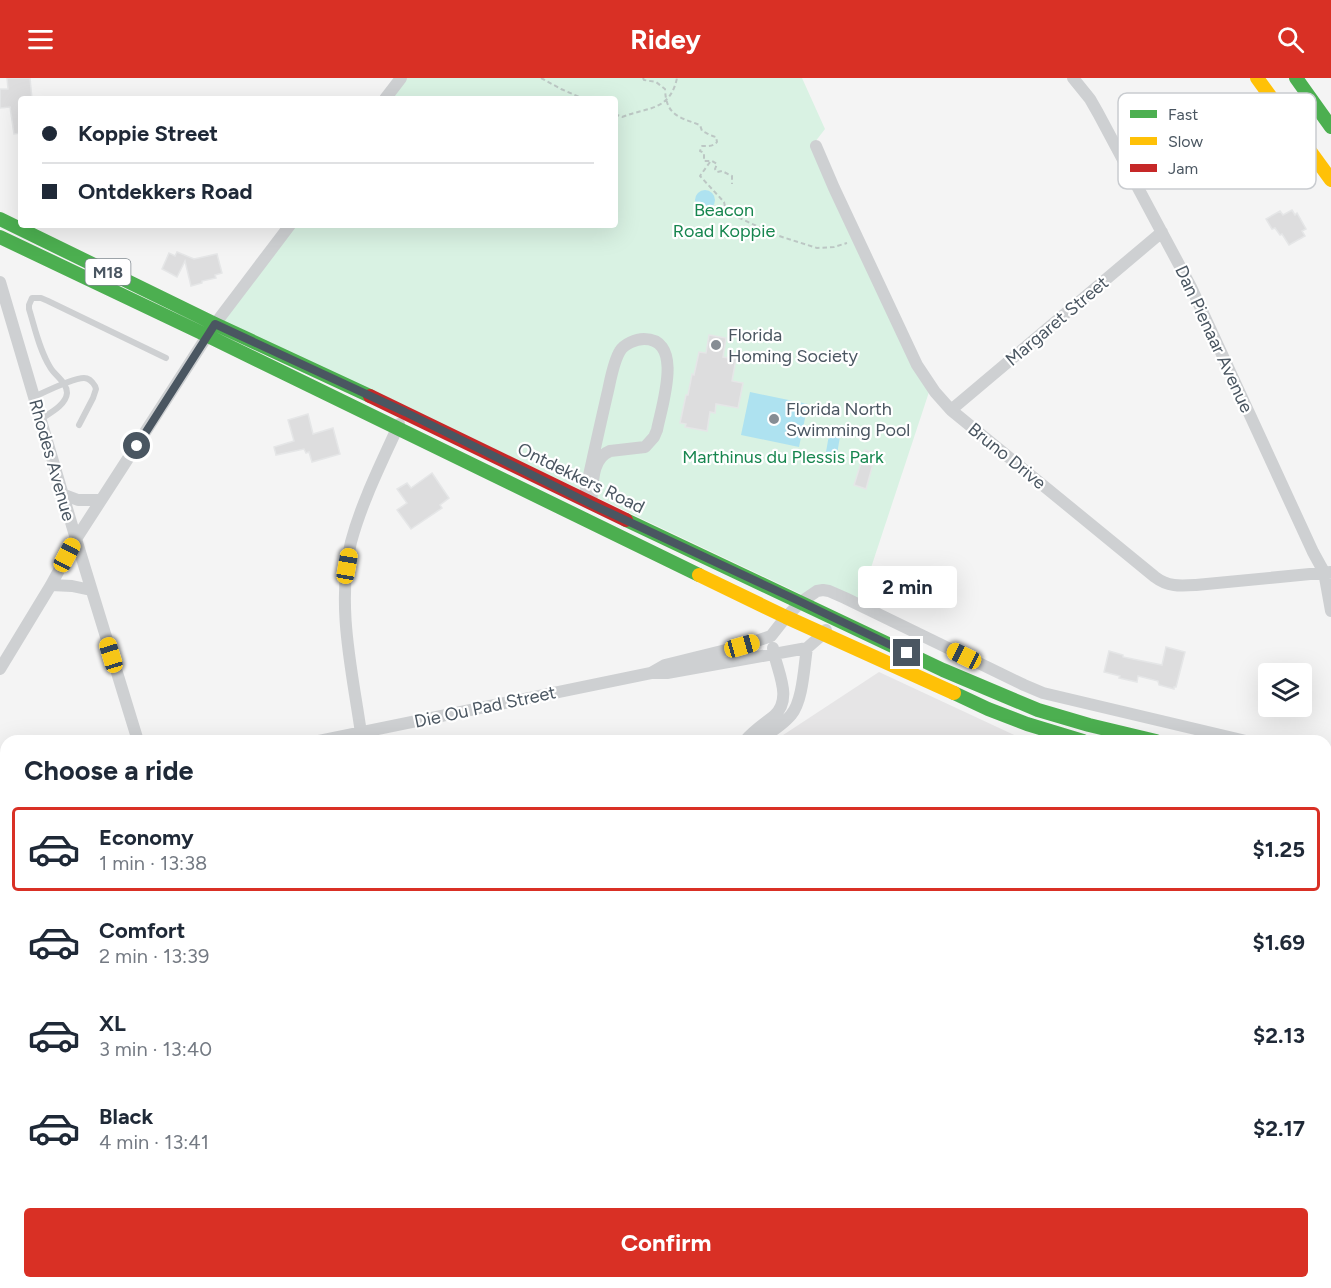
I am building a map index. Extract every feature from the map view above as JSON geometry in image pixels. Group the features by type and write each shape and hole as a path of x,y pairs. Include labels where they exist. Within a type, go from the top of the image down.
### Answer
{"main road":[{"path":"1257,78 1268,93"},
{"path":"1296,78 1306,93"},
{"path":"1316,107 1331,128"},
{"path":"1316,159 1331,180"},
{"name":"Ontdekkers Road","path":"0,219 397,429 823,634 988,709 1063,735"},
{"name":"Ontdekkers Road","path":"0,237 405,412 943,670 1021,704 1080,723 1131,735"}],"street":[{"path":"387,96 401,78"},
{"name":"Dan Pienaar Avenue","path":"1073,78 1090,99 1118,150"},
{"name":"Bruno Drive","path":"816,146 917,365 951,410 1146,570 1168,585 1184,586 1328,572"},
{"name":"Dan Pienaar Avenue","path":"1139,189 1191,288 1313,552 1328,572 1331,611"},
{"path":"0,669 101,500 212,330 288,228"},
{"name":"Margaret Street","path":"951,410 1162,232"},
{"name":"Rhodes Avenue","path":"0,282 136,735"},
{"path":"637,340 653,340 664,350 668,363 668,381 657,430 645,447 610,451 600,457 587,501 610,382 618,353 624,346 637,340"},
{"path":"361,733 346,628 347,566 356,525 405,412"},
{"path":"62,494 78,500 101,500"},
{"path":"51,585 72,585 91,590"},
{"path":"750,735 776,713 782,702 783,689 771,636 801,602 817,591 823,590 1043,693 1221,735"},
{"path":"766,735 790,716 796,707 801,692 807,648 823,634 834,618"},
{"name":"Die Ou Pad Street","path":"651,673 665,665 742,646 771,636"},
{"name":"Die Ou Pad Street","path":"350,735 651,673 666,673 807,648"}],"lane":[{"path":"40,419 57,408 65,399 67,391 65,384 49,366 40,346 29,309 32,298 48,301 166,358"},
{"path":"34,397 77,379 90,380 95,386 95,393 79,425"}],"path":[{"path":"541,78 578,96"},
{"path":"644,78 644,80 656,82 665,89 669,109 677,117 700,125 702,131 716,137 715,145 700,147 700,151 704,153 704,161 717,164 715,169 717,172 722,171 732,176 732,184"},
{"path":"618,115 622,117 639,113 666,101 671,95 677,78"},
{"path":"710,162 700,176 724,202 726,211"},
{"path":"718,208 776,235 817,248 834,247 858,239"}],"shaded area":[{"path":"879,672 1014,735 783,735"}],"green space":[{"name":"Beacon Road Koppie","path":"406,78 802,78 825,129 815,142 929,392 860,601 830,587 803,595 224,321 293,228 618,228 618,96 392,96"}],"water":[{"path":"705,190 712,193 715,200 712,207 705,210 698,207 695,200 698,193"},
{"name":"Florida North Swimming Pool","path":"750,392 808,404 799,447 741,435"},
{"name":"Florida North Swimming Pool","path":"830,429 841,431 837,454 826,452"}],"building":[{"path":"7,78 30,78 32,96 18,96 18,133 14,134 10,107 0,108 0,89 8,89"},
{"path":"1292,210 1295,215 1297,213 1306,229 1302,231 1305,236 1289,245 1282,234 1280,235 1275,228 1272,229 1266,219 1280,211 1283,215"},
{"path":"177,252 194,259 217,254 222,273 215,275 216,278 191,286 185,261 177,277 162,269 169,253 175,256"},
{"name":"Florida North Swimming Pool","path":"709,335 726,338 723,357 736,359 732,381 743,383 738,408 716,404 715,413 710,412 707,431 685,427 686,424 680,423 699,352 706,353"},
{"path":"308,414 313,434 333,428 340,454 312,462 309,452 306,453 304,449 276,455 274,447 294,441 288,420"},
{"name":"Florida North Swimming Pool","path":"865,450 876,453 866,489 854,485"},
{"path":"432,473 449,498 440,505 442,508 411,529 397,510 407,503 397,489 407,483 411,488"},
{"path":"1166,647 1185,652 1174,689 1159,685 1158,681 1138,676 1137,682 1104,672 1109,651 1123,655 1123,657 1162,665"}],"traffic: fast":[{"path":"1296,78 1307,93"},
{"path":"1316,106 1331,127"},
{"path":"0,219 18,228"},
{"path":"18,228 215,324 370,396"},
{"path":"0,237 699,575"},
{"path":"626,520 943,670 1038,710 1131,735"},
{"path":"954,693 1027,724 1063,735"}],"traffic: slow":[{"path":"1257,78 1268,93"},
{"path":"1316,159 1331,180"},
{"path":"699,575 954,693"}],"traffic: jam":[{"path":"370,396 626,520"}],"place":[{"name":"Florida Homing Society","path":"716,345"},
{"name":"Florida North Swimming Pool","path":"774,419"}],"route":[{"path":"137,446 215,324 405,412 591,504 907,653"}],"park label":[{"name":"Marthinus du Plessis Park","path":"783,457"}]}
